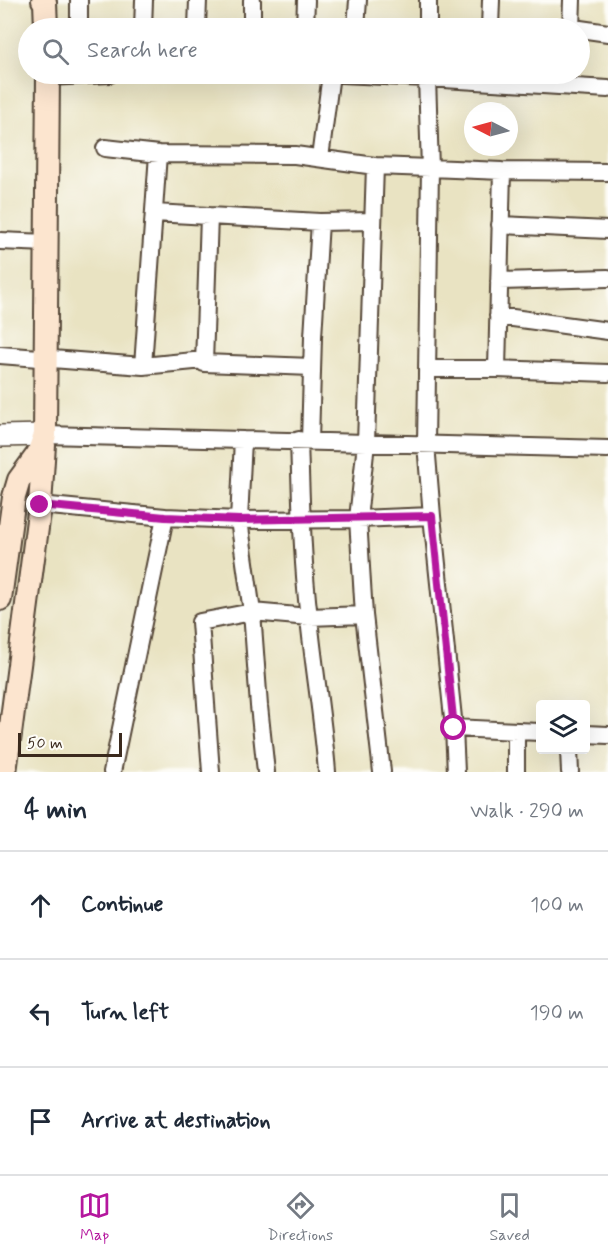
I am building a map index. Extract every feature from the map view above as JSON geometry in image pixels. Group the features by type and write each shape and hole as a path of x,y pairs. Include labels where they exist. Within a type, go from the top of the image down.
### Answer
{"main road":[{"path":"43,0 46,18"},
{"path":"5,772 40,505 45,435 48,84"},
{"path":"0,598 14,496 19,480 38,454 45,435"}],"street":[{"path":"79,0 79,18"},
{"path":"143,18 144,0"},
{"path":"197,18 198,0"},
{"path":"252,0 252,18"},
{"path":"305,18 306,0"},
{"path":"357,18 358,0"},
{"path":"428,0 428,18"},
{"path":"490,18 491,0"},
{"path":"572,0 572,18"},
{"path":"590,31 608,33"},
{"path":"320,158 330,84"},
{"path":"427,84 430,168 426,444 454,728 456,772"},
{"path":"558,84 608,89"},
{"path":"105,148 158,154 295,155 375,166 608,172"},
{"path":"142,366 158,154"},
{"path":"375,166 366,443 358,519 364,615 382,772"},
{"path":"497,369 502,171"},
{"path":"154,213 320,222 372,221"},
{"path":"209,216 204,363 312,367"},
{"path":"320,222 312,367 304,440 301,519 309,617 327,772"},
{"path":"500,225 608,230"},
{"path":"0,241 47,243"},
{"path":"499,281 608,278"},
{"path":"498,316 608,331"},
{"path":"0,355 142,366 204,360"},
{"path":"427,369 608,373"},
{"path":"0,436 304,440 608,449"},
{"path":"243,440 239,520 252,612 259,706 267,772"},
{"path":"40,505 165,517 239,520 432,516"},
{"path":"112,772 165,517"},
{"path":"212,772 200,622 252,612 309,617 364,615"},
{"path":"454,728 536,732"},
{"path":"516,731 516,772"},
{"path":"590,734 608,735"},
{"path":"569,754 570,772"}],"route":[{"path":"40,505 165,517 239,520 432,516 454,728"}]}
